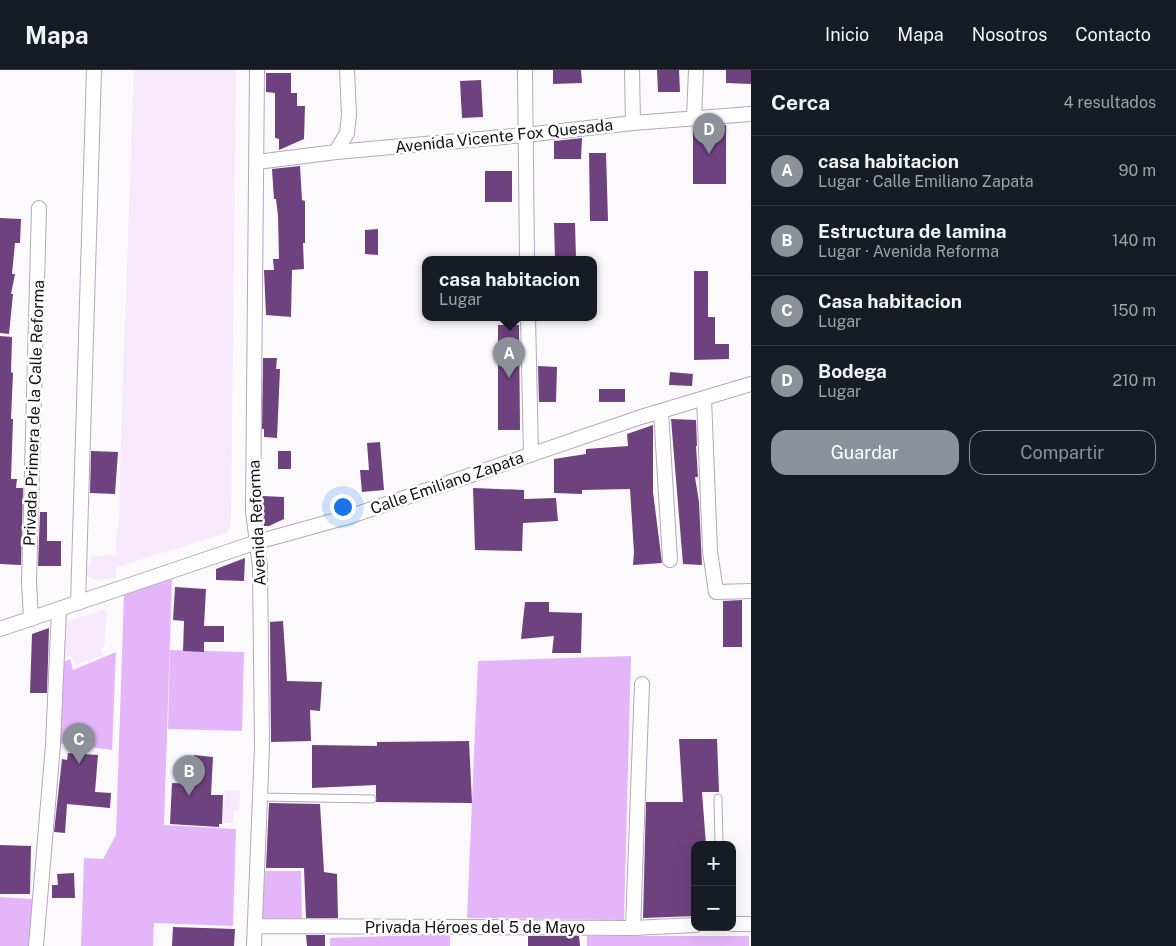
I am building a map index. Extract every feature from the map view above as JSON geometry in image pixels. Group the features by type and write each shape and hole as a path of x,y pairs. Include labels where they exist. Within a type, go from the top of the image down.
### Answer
{"street":[{"path":"78,603 94,70"},
{"name":"Avenida Reforma","path":"254,946 262,747 260,567 253,511 257,70"},
{"path":"336,152 347,133 349,115 347,70"},
{"path":"525,70 528,256"},
{"path":"632,70 633,123"},
{"path":"694,118 696,70"},
{"name":"Avenida Vicente Fox Quesada","path":"257,162 336,152 633,123 751,114"},
{"name":"Privada Primera de la Calle Reforma","path":"31,619 29,582 39,208"},
{"path":"528,321 531,455"},
{"name":"Calle Emiliano Zapata","path":"0,629 257,542 351,516 662,411 751,384"},
{"path":"704,398 710,551 716,592 751,591"},
{"path":"662,411 670,560"},
{"path":"36,946 53,745 59,609"},
{"path":"633,928 642,684"},
{"path":"736,924 751,924"},
{"name":"Privada Héroes del 5 de Mayo","path":"256,926 633,928 691,926"}],"lane":[{"path":"260,797 372,799"},
{"path":"718,798 719,841"}],"shaded area":[{"path":"134,70 236,70 231,524 227,533 116,567 116,578 93,580 93,577 85,577 85,565 91,565 91,556 115,555 116,557 116,532 119,526"},
{"path":"172,579 164,825 236,829 233,926 154,923 153,946 81,946 84,858 103,859 116,835 124,594"},
{"path":"107,609 104,647 101,649 104,655 75,665 71,655 63,658 64,622"},
{"path":"170,650 244,652 242,731 168,729"},
{"path":"116,652 112,750 58,743 63,662 70,659 73,670"},
{"path":"631,656 624,920 467,918 478,661"},
{"path":"225,790 240,791 239,810 234,810 233,823 223,823"},
{"path":"265,871 301,871 302,922 262,921"},
{"path":"0,897 33,899 30,946 0,946"},
{"path":"450,934 450,946 330,946 330,938"},
{"path":"587,936 749,936 749,946 587,946"}],"building":[{"path":"553,70 581,70 582,83 553,84"},
{"path":"657,70 679,70 680,92 658,92"},
{"path":"726,70 751,70 751,84 726,83"},
{"path":"266,73 291,73 291,93 297,93 297,106 305,106 304,139 279,150 279,139 275,138 275,93 266,92"},
{"path":"481,80 483,117 462,118 460,81"},
{"path":"726,125 726,184 693,184 693,127"},
{"path":"582,138 581,159 554,159 554,141"},
{"path":"589,153 606,153 608,221 590,221"},
{"path":"300,166 302,200 305,201 304,269 292,270 291,317 266,315 264,270 274,270 273,259 279,259 278,216 276,199 274,199 272,169"},
{"path":"485,171 512,171 512,202 485,202"},
{"path":"0,218 21,219 20,243 15,243 12,274 15,274 11,294 13,294 9,334 0,333"},
{"path":"554,223 575,223 576,256 555,256"},
{"path":"378,229 378,255 365,254 365,230"},
{"path":"694,271 708,271 708,317 715,317 715,344 729,344 729,359 694,360"},
{"path":"498,325 519,325 520,430 498,430"},
{"path":"0,336 12,337 11,419 13,419 11,479 17,479 16,488 23,488 21,565 0,564"},
{"path":"263,358 277,358 276,369 280,369 277,438 264,437 264,429 262,429"},
{"path":"538,366 557,367 556,402 539,402"},
{"path":"670,372 693,374 692,386 669,385"},
{"path":"599,389 625,389 625,402 599,402"},
{"path":"671,419 696,420 698,477 695,477 699,502 702,565 683,564"},
{"path":"653,425 653,492 662,563 633,565 634,552 630,489 582,490 582,494 554,493 554,459 586,454 586,449 628,446 627,434"},
{"path":"380,442 384,490 362,492 360,470 369,470 367,443"},
{"path":"91,451 118,452 115,494 90,493"},
{"path":"278,451 291,451 291,469 278,469"},
{"path":"473,488 524,490 524,499 556,498 558,521 523,523 522,551 475,550"},
{"path":"262,496 284,497 284,519 269,526 264,526"},
{"path":"40,512 47,512 47,541 61,541 61,566 38,566"},
{"path":"245,558 244,581 216,580 216,569"},
{"path":"175,587 206,589 204,626 224,626 224,642 204,642 204,652 183,651 184,621 173,620"},
{"path":"742,600 742,647 723,647 723,601"},
{"path":"525,602 549,602 549,612 582,613 581,653 552,653 554,636 521,639"},
{"path":"283,621 287,681 322,682 320,711 310,710 311,741 271,742 270,622"},
{"path":"49,628 47,693 30,693 32,634"},
{"path":"679,739 717,739 719,792 702,792 706,841 691,841 691,916 643,918 646,802 683,802"},
{"path":"469,741 472,803 376,802 376,785 312,788 312,745 377,746 377,742"},
{"path":"68,753 98,755 95,792 111,793 110,808 67,804 65,833 54,832 62,759 67,760"},
{"path":"194,755 213,757 211,795 223,795 222,824 219,824 219,827 170,824 172,783 193,784"},
{"path":"269,803 320,804 324,872 337,874 338,918 306,918 304,868 266,868"},
{"path":"0,845 31,846 30,894 0,894"},
{"path":"74,873 75,898 52,898 52,885 58,885 57,874"},
{"path":"173,927 235,929 234,946 172,946"},
{"path":"306,935 325,935 325,946 307,946"},
{"path":"528,936 579,936 580,946 528,946"}],"place":[{"name":"Bodega","path":"709,154"},
{"name":"casa habitacion","path":"509,378"},
{"name":"Casa habitacion","path":"79,764"},
{"name":"Estructura de lamina","path":"189,796"}]}
